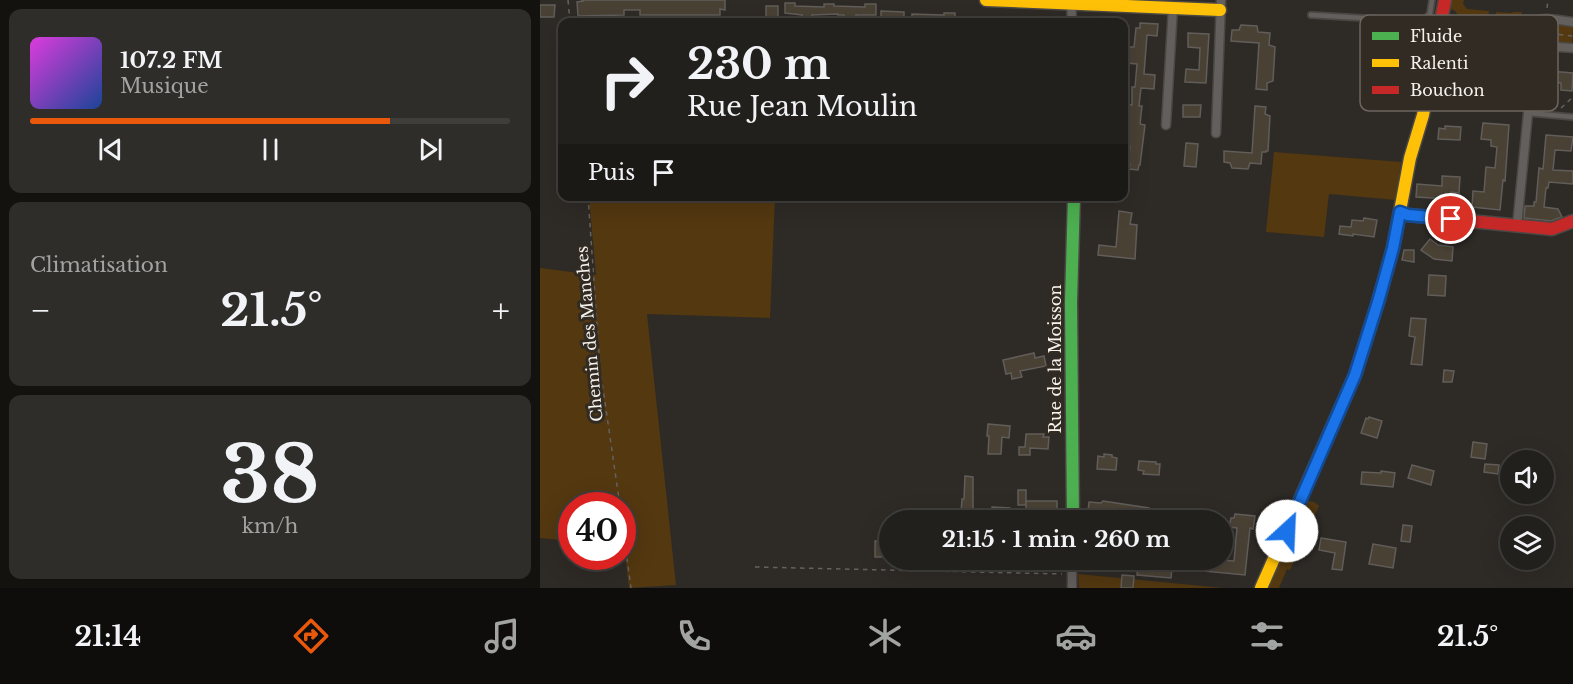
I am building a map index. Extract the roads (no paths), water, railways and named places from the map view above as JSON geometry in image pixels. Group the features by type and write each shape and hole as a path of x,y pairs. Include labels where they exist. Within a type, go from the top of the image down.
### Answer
{"street":[{"path":"986,0 1173,7 1220,5 1216,133"},
{"path":"1442,15 1445,0"},
{"path":"1071,2 1072,18"},
{"path":"1166,125 1173,7"},
{"path":"1558,21 1573,22"},
{"path":"1558,47 1573,48"},
{"path":"1260,588 1304,495 1355,375 1393,248 1410,159 1425,111"},
{"path":"1517,226 1528,113"},
{"name":"Rue de la Moisson","path":"1073,510 1071,302 1074,201"},
{"path":"1400,212 1408,215 1552,229 1573,221"},
{"path":"1072,570 1072,588"}],"lane":[{"path":"1429,15 1432,0"},
{"path":"1311,15 1360,18"},
{"path":"1528,113 1573,117"}]}
